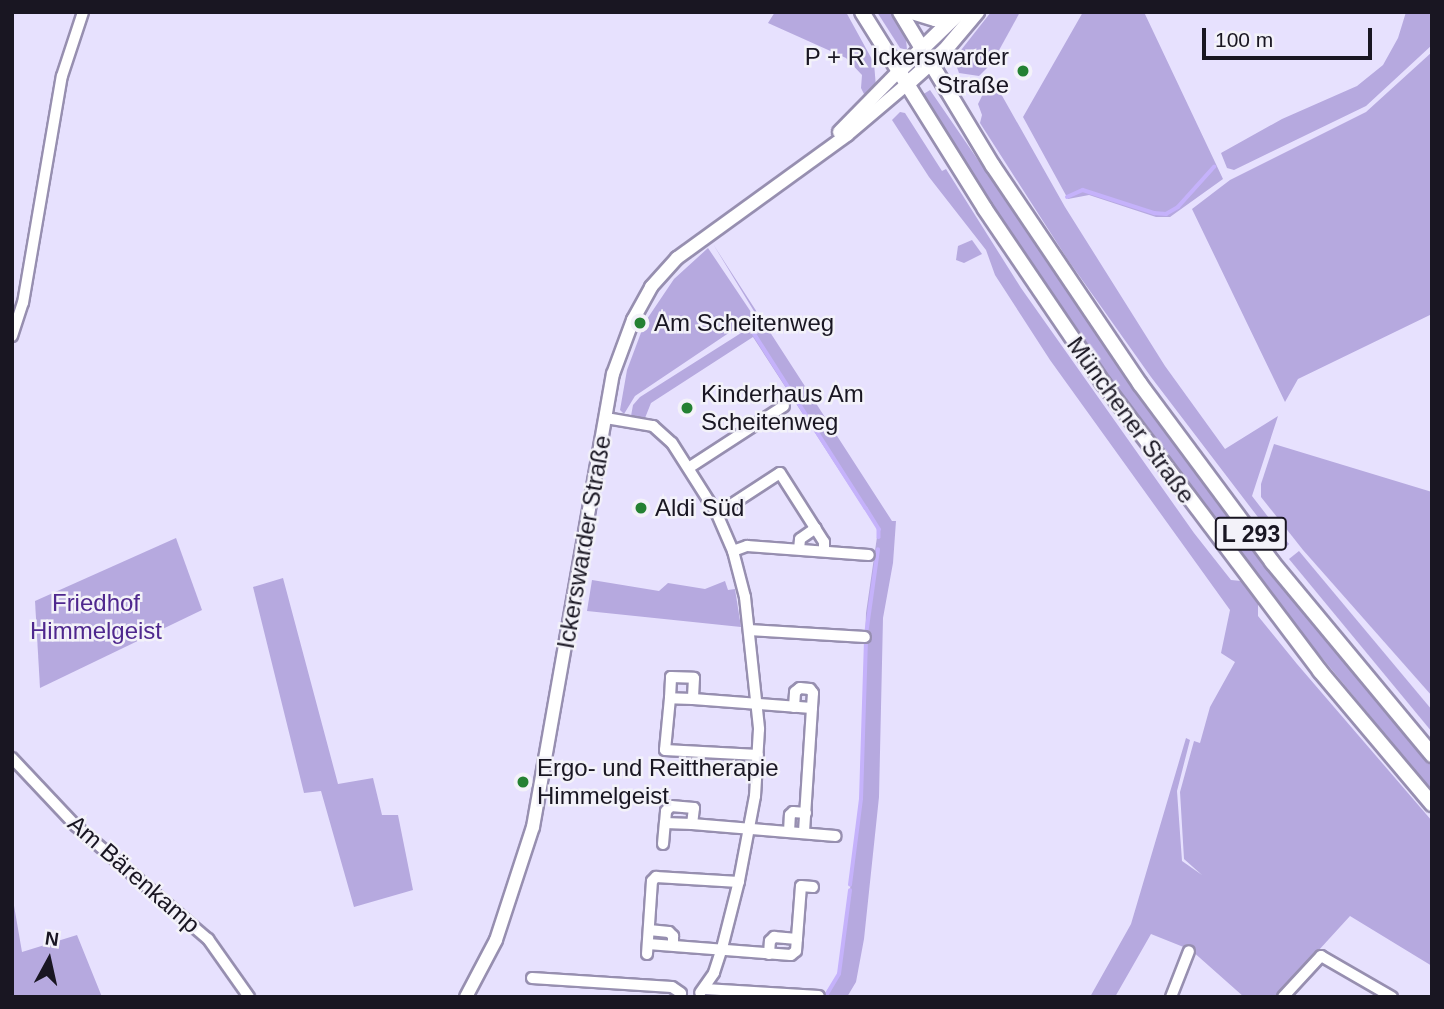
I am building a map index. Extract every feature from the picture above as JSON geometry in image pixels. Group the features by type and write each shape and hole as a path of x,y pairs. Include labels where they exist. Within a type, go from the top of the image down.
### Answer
{"main road":[{"name":"Münchener Straße","path":"862,12 902,79 1043,296 1156,457 1320,671 1432,804"},
{"name":"Münchener Straße","path":"900,12 993,166 1140,384 1272,562 1432,755"},
{"path":"912,12 935,19 960,12"},
{"name":"Ickerswarder Straße","path":"927,57 960,12"},
{"name":"Ickerswarder Straße","path":"902,79 977,12"}],"street":[{"path":"12,336 23,303 64,66 83,12"},
{"name":"Ickerswarder Straße","path":"466,997 496,940 533,827 579,556 588,527 616,362 640,307 657,279 688,248 847,135 902,79"},
{"path":"690,467 784,406"},
{"path":"606,418 660,429 690,467 717,514 733,551 745,597 757,704 758,755 755,796 739,882 722,948 703,993"},
{"path":"717,514 780,473 824,542 824,551"},
{"path":"799,549 800,539 816,528"},
{"path":"733,551 747,547 869,555"},
{"path":"749,630 865,638"},
{"path":"693,699 694,678 671,677 665,750 758,755"},
{"path":"794,707 795,692 800,688 810,689 813,693 804,833"},
{"path":"670,698 812,708"},
{"name":"Am Bärenkamp","path":"12,758 76,826 208,939 249,997"},
{"path":"663,844 666,811 671,806 694,807 692,824"},
{"path":"789,832 790,816 793,812 806,813"},
{"path":"665,822 835,836"},
{"path":"739,882 656,877 652,881 647,949 673,945 791,955 796,951 801,886 813,887"},
{"path":"649,930 669,932 673,936 673,945"},
{"path":"769,954 770,941 774,937 797,939"},
{"path":"1171,997 1189,951"},
{"path":"1283,997 1321,956 1392,997"},
{"path":"532,978 645,980 673,987 679,995 693,990 703,993 819,996"}],"green space":[{"path":"775,12 846,12 874,63 876,87 866,98 861,88 862,75 846,58 768,23"},
{"path":"877,12 891,12 906,39 907,50 900,48"},
{"path":"991,12 1020,12 992,63 979,76 959,73 954,59"},
{"path":"1083,12 1144,12 1223,179 1170,217 1156,217 1089,195 1068,199 1023,117"},
{"path":"1406,12 1432,12 1432,45 1366,106 1234,170 1227,168 1221,153 1282,119 1357,86 1383,65 1398,38"},
{"path":"1432,52 1432,314 1298,379 1285,402 1192,209 1230,180 1366,112"},
{"path":"989,82 996,85 1065,207 1165,366 1225,449 1278,416 1252,496 1289,544 1283,550 1151,377 1068,260 980,123 982,115 978,104"},
{"path":"930,90 1153,415 1256,552 1432,766 1432,791 1247,567 1099,366 948,138 922,95"},
{"path":"900,112 905,113 942,171 946,169 1021,288 1194,533 1231,580 1241,581 1258,604 1258,616 1432,821 1432,966 1350,916 1276,997 1244,997 1191,950 1151,934 1115,997 1090,997 1131,924 1186,738 1190,740 1177,791 1182,861 1202,875 1184,859 1180,792 1194,741 1200,743 1210,707 1235,662 1221,653 1230,610 1050,360 995,275 986,250 929,177 892,120"},
{"path":"972,240 982,254 964,263 956,260 958,246"},
{"path":"713,244 892,521 896,521 893,563 883,618 879,797 864,939 856,982 847,997 823,997 838,974 844,944 860,798 866,613 878,530 753,337 651,403 645,418 631,416 633,405 640,397 760,321"},
{"path":"708,248 751,312 751,318 635,396 624,414 620,410 627,370 645,322 674,279"},
{"path":"1274,444 1432,492 1432,696 1303,550 1261,497 1261,484"},
{"name":"Friedhof Himmelgeist","path":"176,538 202,610 40,688 35,601"},
{"path":"1299,551 1432,710 1432,732 1289,559"},
{"path":"283,578 338,784 373,778 382,815 398,815 413,890 354,907 321,791 304,793 253,587"},
{"path":"592,580 659,591 668,583 705,589 725,581 728,590 735,589 741,627 587,611"},
{"path":"12,894 22,952 77,935 102,997 12,997"}],"waterway":[{"path":"1067,197 1083,190 1154,213 1166,214 1178,207 1214,167"},
{"path":"752,330 879,529 879,537"},
{"path":"866,635 878,550"},
{"path":"850,885 861,799 866,643"},
{"path":"827,994 839,974 850,891"}],"place":[{"name":"P + R Ickerswarder Straße","path":"1023,71"},
{"name":"Am Scheitenweg","path":"640,323"},
{"name":"Kinderhaus Am Scheitenweg","path":"687,408"},
{"name":"Aldi Süd","path":"641,508"},
{"name":"Ergo- und Reittherapie Himmelgeist","path":"523,782"}]}
